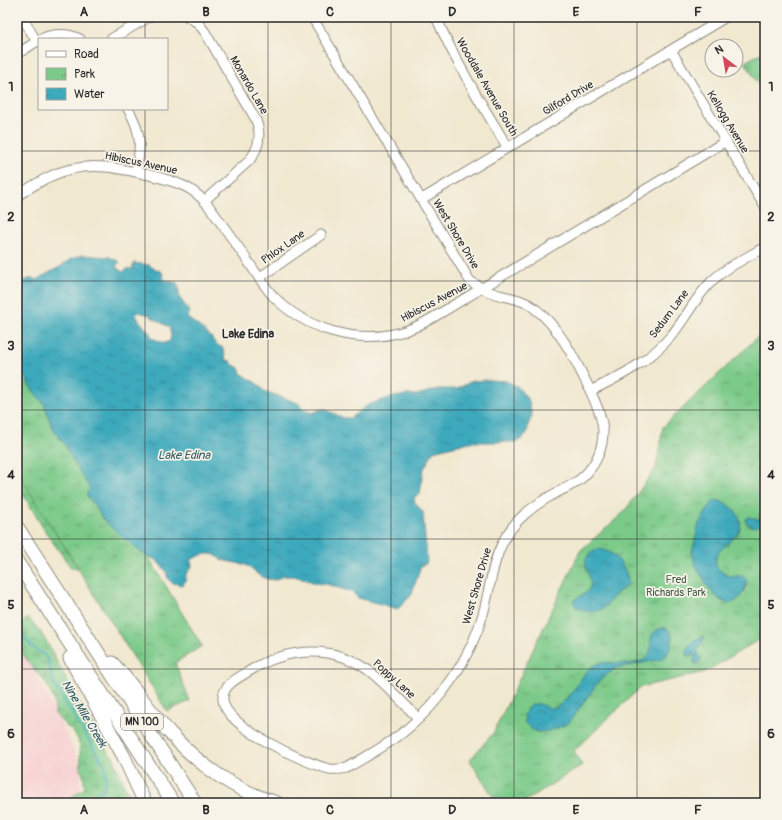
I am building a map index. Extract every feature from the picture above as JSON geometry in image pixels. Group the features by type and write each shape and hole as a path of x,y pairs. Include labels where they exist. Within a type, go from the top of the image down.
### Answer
{"highway":[{"name":"MN 100","path":"17,527 195,803"},
{"name":"MN 100","path":"17,562 173,803"},
{"path":"48,610 69,656 124,757 145,803"},
{"path":"90,640 122,673 170,734 189,752 211,770 234,785 252,794 277,803"}],"street":[{"path":"22,17 38,39"},
{"path":"113,38 149,17"},
{"name":"Monardo Lane","path":"188,17 198,23 205,32 255,118 259,126 260,136 255,153 249,161 204,201"},
{"name":"West Shore Drive","path":"231,716 266,742 322,766 339,770 347,768 406,730 436,701 464,660 484,614 496,558 502,543 510,530 521,517 533,507 583,477 592,468 602,445 602,420 598,408 570,350 557,332 533,307 513,297 482,289 470,281 312,17"},
{"name":"Wooddale Avenue South","path":"436,17 460,69 508,148"},
{"name":"Gilford Drive","path":"422,200 726,17"},
{"path":"44,38 60,34 78,38"},
{"path":"17,54 38,41"},
{"name":"Kellogg Avenue","path":"671,50 765,207"},
{"path":"128,110 138,129 140,142 140,155 136,172"},
{"name":"Hibiscus Avenue","path":"17,196 55,174 88,166 105,166 173,181 185,187 204,201 272,295 297,316 329,331 347,335 383,336 418,326 482,289 726,141"},
{"name":"Phlox Lane","path":"259,278 321,235"},
{"name":"Sedum Lane","path":"590,391 638,366 655,352 670,336 701,292 728,269 765,247"},
{"name":"Poppy Lane","path":"231,716 223,705 223,698 224,692 232,682 258,666 273,659 304,651 338,655 353,661 368,670 418,718"}],"shaded area":[{"path":"17,633 80,763 80,790 71,800 71,803 17,803"}],"green space":[{"path":"765,51 765,95 745,62"},
{"name":"Fred Richards Park","path":"765,330 765,636 705,672 641,687 574,751 582,765 522,803 497,803 470,760 494,732 580,551 624,512 656,468 663,427"},
{"path":"17,339 202,646 175,663 190,701 167,711 17,471"},
{"path":"17,449 85,565 74,569 70,566 45,531 17,484"},
{"path":"28,618 44,638 69,685 109,753 114,758 124,785 134,803 71,803 72,797 77,792 85,788 81,771 80,747 78,739 71,729 66,726 55,714 54,700 46,683 29,663 17,644 17,627"}],"water":[{"name":"Lake Edina","path":"82,255 109,257 120,262 116,266 123,272 127,269 132,269 134,263 149,265 162,272 164,280 177,283 179,287 179,297 190,312 187,318 223,348 226,360 231,361 232,364 239,368 241,373 259,385 264,391 298,403 306,411 313,413 325,409 343,418 350,418 368,405 389,398 417,395 438,389 457,389 472,381 506,381 517,386 529,401 532,417 526,434 521,440 515,442 470,442 433,451 423,471 420,494 414,497 415,503 423,512 427,563 421,566 411,596 398,609 358,598 352,592 294,576 282,576 276,580 267,579 260,576 246,565 221,560 211,554 199,556 191,560 192,566 186,575 183,585 172,583 168,579 166,571 156,560 143,554 104,521 89,499 87,493 90,489 66,446 52,427 44,404 17,368 17,284 32,278 36,280 69,260","holes":["139,312 150,315 169,327 171,335 170,341 164,343 152,338 136,315"]},
{"path":"715,500 732,508 738,515 740,521 738,534 719,552 716,558 716,565 718,569 726,575 742,576 747,581 741,596 736,601 728,604 720,600 709,589 695,564 692,552 699,524"},
{"path":"765,514 765,524 754,527 746,523 746,519 749,517 759,519"},
{"path":"598,549 604,550 615,556 623,566 629,583 616,594 603,609 591,612 576,607 573,601 589,590 590,582 586,567 587,557"},
{"path":"667,628 670,632 672,636 672,644 663,659 616,668 599,681 568,724 549,731 538,732 531,729 525,723 525,713 531,705 540,704 551,708 558,706 594,665 599,663 633,663 645,659 650,651 651,638 653,634 657,630"},
{"path":"703,636 704,639 697,650 701,659 699,663 695,664 695,657 693,655 687,655 686,649 693,641"}],"waterway":[{"name":"Nine Mile Creek","path":"17,615 22,632 28,643 46,657 54,684 104,765 106,779 104,787 90,803"}],"district":[{"name":"Lake Edina","path":"248,334"}]}
